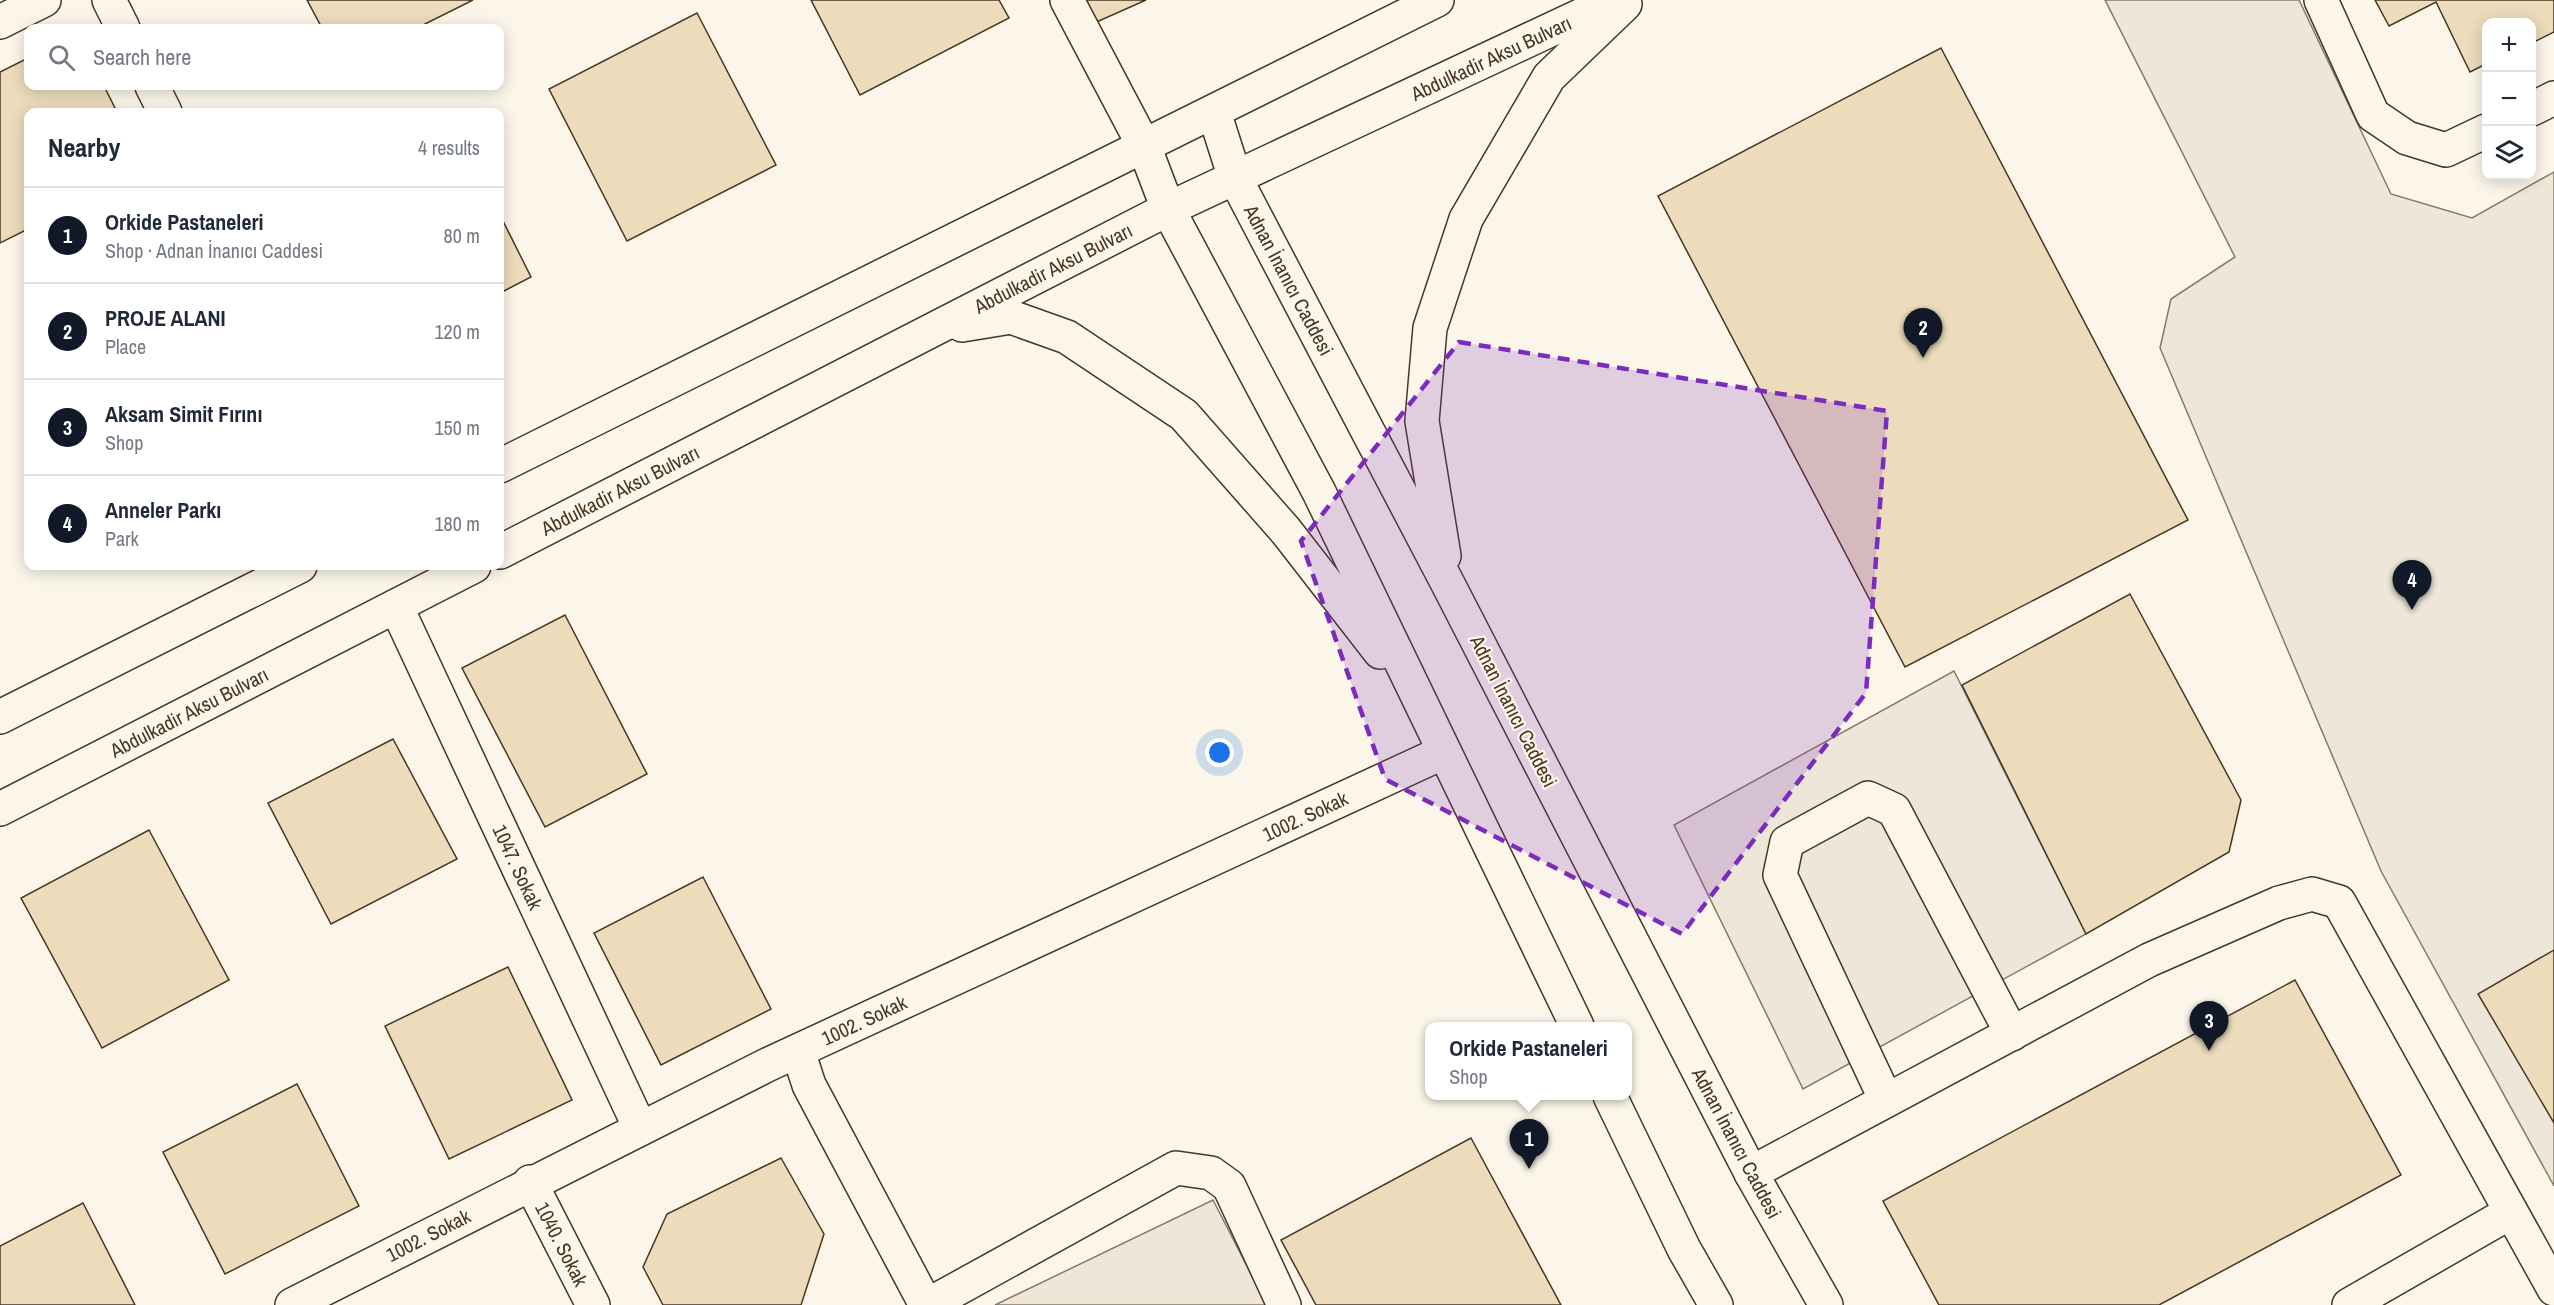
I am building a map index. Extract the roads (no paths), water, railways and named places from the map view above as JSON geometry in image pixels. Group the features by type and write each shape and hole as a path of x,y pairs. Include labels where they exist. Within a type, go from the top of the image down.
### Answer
{"main road":[{"path":"0,22 45,0"},
{"path":"109,0 121,24"},
{"path":"1066,0 1144,146 1168,209 1318,492 1575,1022"},
{"path":"504,464 1437,0"},
{"name":"Abdulkadir Aksu Bulvarı","path":"504,550 1168,209 1614,0"},
{"path":"1448,584 1422,421 1430,328 1466,219 1549,77 1630,0"},
{"path":"2321,0 2373,115 2407,138 2446,150 2482,133"},
{"path":"154,90 163,108"},
{"path":"2536,107 2554,98"},
{"name":"Adnan İnanıcı Caddesi","path":"1214,112 1235,178 1448,584 1750,1173 1826,1305"},
{"path":"933,330 1011,317 1067,337 1184,415 1286,531 1421,704"},
{"path":"0,717 292,570"},
{"name":"Abdulkadir Aksu Bulvarı","path":"0,809 466,570"},
{"name":"1047. Sokak","path":"396,606 640,1128"},
{"name":"1002. Sokak","path":"292,1305 530,1182 798,1051 1444,752"},
{"path":"1886,1100 1780,875 1787,842 1868,798 1894,810 2012,1034"},
{"path":"1750,1173 2149,960 2278,903 2312,894 2338,902 2554,1289"},
{"path":"798,1051 809,1085 927,1305 1176,1168 1211,1173 1228,1186 1284,1305"},
{"path":"1612,1100 1684,1249 1716,1305"},
{"name":"1040. Sokak","path":"530,1182 593,1305"},
{"path":"2349,1305 2511,1212"}],"place":[{"name":"PROJE ALANI","path":"1923,358"},
{"name":"Anneler Parkı","path":"2412,610"},
{"name":"Aksam Simit Fırını","path":"2209,1051"},
{"name":"Orkide Pastaneleri","path":"1529,1169"}]}
